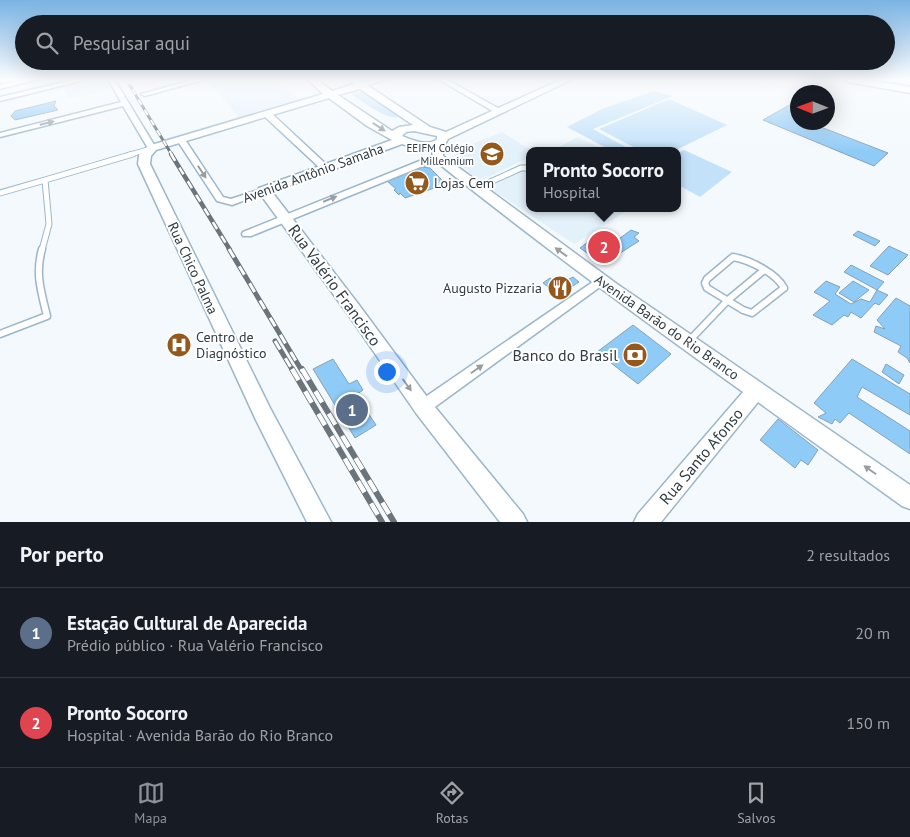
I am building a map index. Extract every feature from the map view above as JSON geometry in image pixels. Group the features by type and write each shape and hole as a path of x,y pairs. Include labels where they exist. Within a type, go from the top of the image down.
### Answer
{"main road":[{"path":"152,148 300,103"},
{"path":"350,103 398,139 415,146 436,140 509,103"},
{"path":"356,103 388,121 413,127 436,140"},
{"name":"Avenida Barão do Rio Branco","path":"387,103 436,140 476,188 600,281 910,498"},
{"name":"Avenida Antônio Samaha","path":"264,191 398,139 397,132 403,128 413,127"},
{"name":"Rua Chico Palma","path":"152,148 144,155 144,164 263,414 319,522"},
{"name":"Rua Valério Francisco","path":"264,191 353,309 423,407 515,522"},
{"name":"Rua Santo Afonso","path":"646,522 756,390"}],"street":[{"path":"0,135 125,103"},
{"path":"126,103 152,148"},
{"path":"484,103 496,110"},
{"path":"267,114 324,168"},
{"name":"Avenida Antônio Samaha","path":"181,140 220,199 232,202 264,191"},
{"path":"247,234 285,217 436,140"},
{"path":"423,407 600,281"}],"lane":[{"path":"0,193 152,148"},
{"path":"476,188 521,168 526,168"},
{"path":"0,334 47,316 38,276 38,264 49,224 46,180"},
{"path":"733,257 744,259 780,280 784,288 752,313 743,310 728,300 707,288 705,283 733,257"},
{"path":"688,342 728,300 763,271"}],"shaded area":[{"path":"227,103 289,103 240,119"},
{"path":"365,103 385,103 403,116 391,117"},
{"path":"618,103 655,103 593,129 626,147 604,147 567,127 602,109"},
{"path":"659,103 679,103 727,125 681,148 633,147 599,129"},
{"name":"EEIFM Colégio Millennium","path":"502,132 526,147 526,159 480,181 462,166 452,152"},
{"path":"578,137 598,147 559,147"},
{"path":"684,150 732,172 700,197 681,187 681,152"},
{"path":"526,164 526,212 625,212 574,244 482,183"}],"building":[{"path":"46,103 55,103 54,106 58,110 15,120 11,116 15,111"},
{"path":"790,105 790,130 829,130 888,153 874,166 763,120"},
{"name":"Lojas Cem","path":"422,167 430,168 446,184 405,198 400,193 399,195 394,190 396,189 387,181"},
{"path":"631,230 639,233 634,237 639,241 603,264 580,248 593,238 608,247"},
{"path":"858,231 880,241 875,246 853,235"},
{"path":"889,246 908,255 888,275 870,266"},
{"path":"851,265 884,282 877,290 844,272"},
{"name":"Augusto Pizzaria","path":"573,277 579,282 559,295 543,283 550,278 559,284"},
{"path":"826,281 840,287 835,294 851,304 861,299 870,302 877,290 888,295 879,305 875,303 861,318 851,312 848,317 844,315 832,325 813,315 830,301 814,292"},
{"path":"853,281 869,290 854,302 839,293"},
{"path":"896,298 910,306 910,363 907,358 898,352 901,346 874,332 876,326 885,329 877,320"},
{"name":"Banco do Brasil","path":"633,325 671,354 638,384 597,352"},
{"path":"333,359 349,384 357,380 363,390 356,395 376,425 355,438 313,369"},
{"path":"852,359 910,394 910,415 862,387 857,397 910,431 910,454 849,413 840,423 835,419 832,424 818,417 826,413 814,403"},
{"path":"886,364 904,375 899,384 882,372"},
{"path":"778,419 818,450 808,465 801,460 795,468 760,440"}],"railway":[{"path":"141,103 172,155"},
{"path":"171,154 230,250"},
{"path":"229,249 302,371"},
{"path":"275,341 293,371"},
{"path":"292,369 382,522"},
{"path":"302,369 394,522"}],"place":[{"name":"EEIFM Colégio Millennium","path":"492,154"},
{"name":"Lojas Cem","path":"417,183"},
{"name":"Pronto Socorro","path":"604,247"},
{"name":"Augusto Pizzaria","path":"560,288"},
{"name":"Centro de Diagnóstico","path":"179,345"},
{"name":"Banco do Brasil","path":"635,355"},
{"name":"Estação Cultural de Aparecida","path":"352,410"}]}
